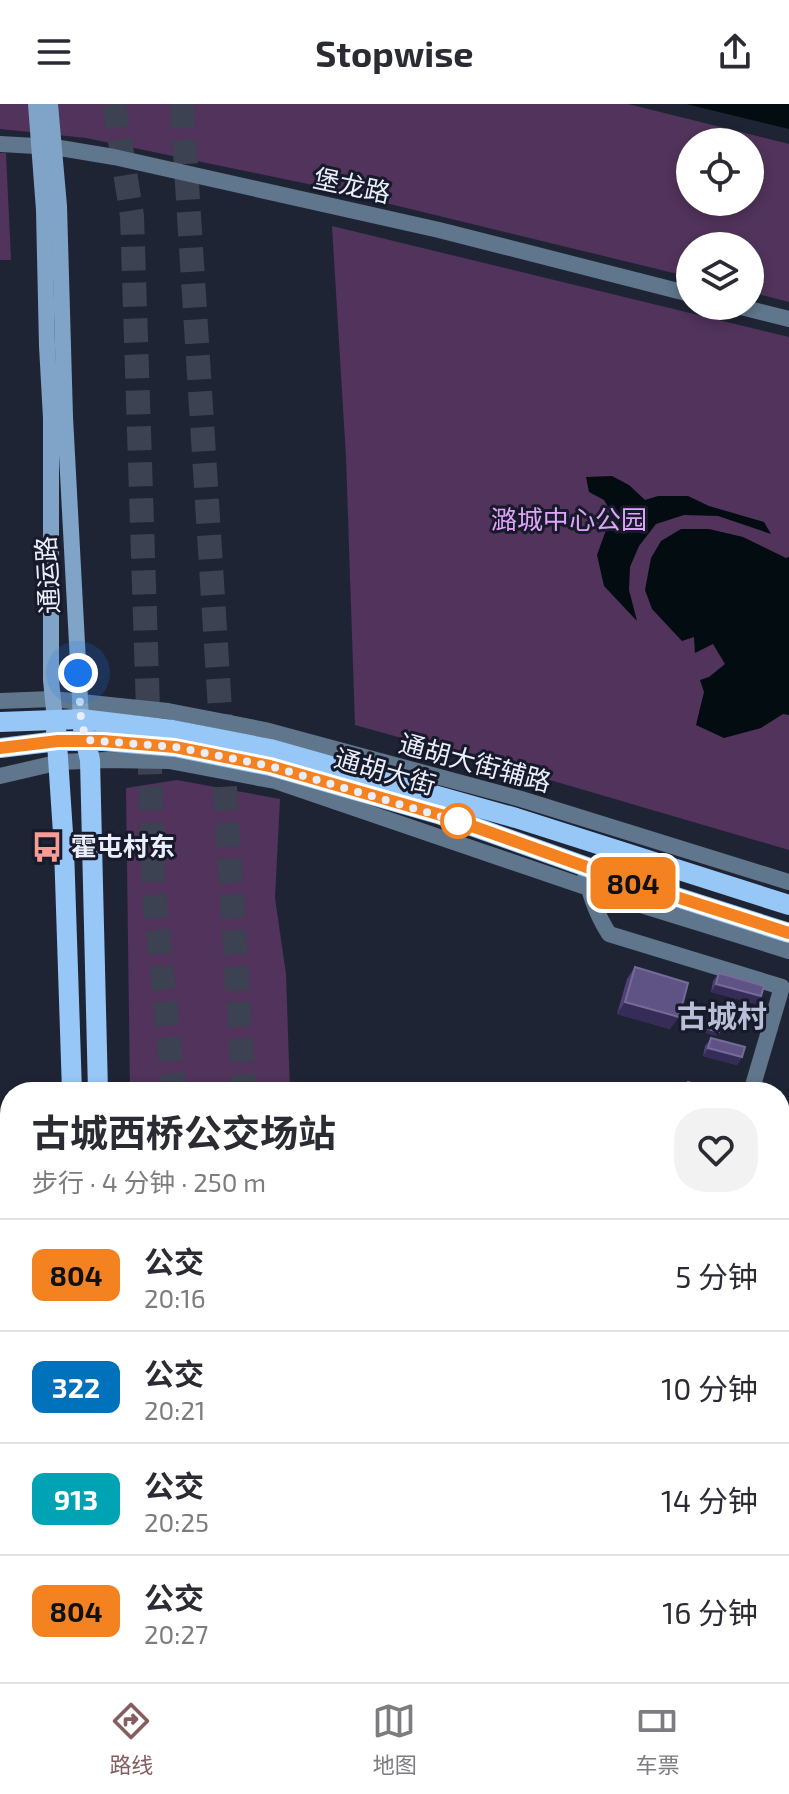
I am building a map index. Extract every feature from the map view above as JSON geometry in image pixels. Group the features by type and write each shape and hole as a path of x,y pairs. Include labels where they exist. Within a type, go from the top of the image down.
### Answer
{"main road":[{"name":"通运路","path":"36,104 44,210 47,346 74,562 80,710 88,750 98,1082"},
{"name":"通运路","path":"50,104 59,206 52,699 60,762 72,1082"},
{"name":"通胡大街","path":"0,748 57,730 80,710 270,749 516,818 789,905"},
{"name":"通胡大街","path":"0,722 57,730 88,750 175,747 270,766 441,815 623,880 789,933"}],"street":[{"name":"堡龙路","path":"0,144 54,147 114,157 439,230 676,290"},
{"path":"764,313 789,319"},
{"name":"通胡大街辅路","path":"0,701 52,699 80,710 168,711 265,730 521,799 789,882"},
{"path":"0,776 60,762 88,750 275,781 587,888 789,951"},
{"path":"584,865 587,888 597,915 609,934 782,987 754,1082"}],"green space":[{"path":"0,104 628,104 725,128 676,128 676,216 764,216 764,138 789,144 789,302 764,296 764,232 676,232 676,274 308,184 86,138 0,129"},
{"path":"0,153 6,153 11,260 0,260"},
{"name":"潞城中心公园","path":"332,226 676,310 676,320 719,320 789,337 789,850 355,725 346,457"},
{"path":"177,780 280,799 275,898 286,974 290,1082 130,1082 126,788"}],"shaded area":[{"path":"686,104 789,104 789,129"},
{"path":"612,476 629,485 645,500 658,496 688,496 709,506 764,522 771,534 718,516 684,515 656,524 639,546 630,567 629,590 637,621 604,586 597,555 610,510 604,500 589,492 586,477"},
{"path":"681,529 709,529 743,537 789,557 789,715 783,714 761,728 724,738 696,725 704,692 700,680 725,664 713,644 695,653 694,637 682,641 652,609 645,590 651,558 661,541"}],"building":[{"path":"635,967 688,983 679,1017 625,1002"},
{"path":"719,973 764,986 761,996 716,984"},
{"path":"710,1019 722,1022 719,1032 708,1029"},
{"path":"711,1038 745,1047 742,1057 708,1048"}],"tunnel":[{"path":"114,104 132,216 154,894 173,1082"},
{"path":"182,104 243,1082"}],"bus line":[{"name":"804","path":"0,748 58,741 103,741 175,747 270,766 441,815 623,880 789,933"}],"place":[{"name":"霍屯村东","path":"47,847"}],"district":[{"name":"古城村","path":"722,1017"}],"route":[{"path":"78,673 81,719 86,740 175,747 270,766 470,825 458,821"}]}
